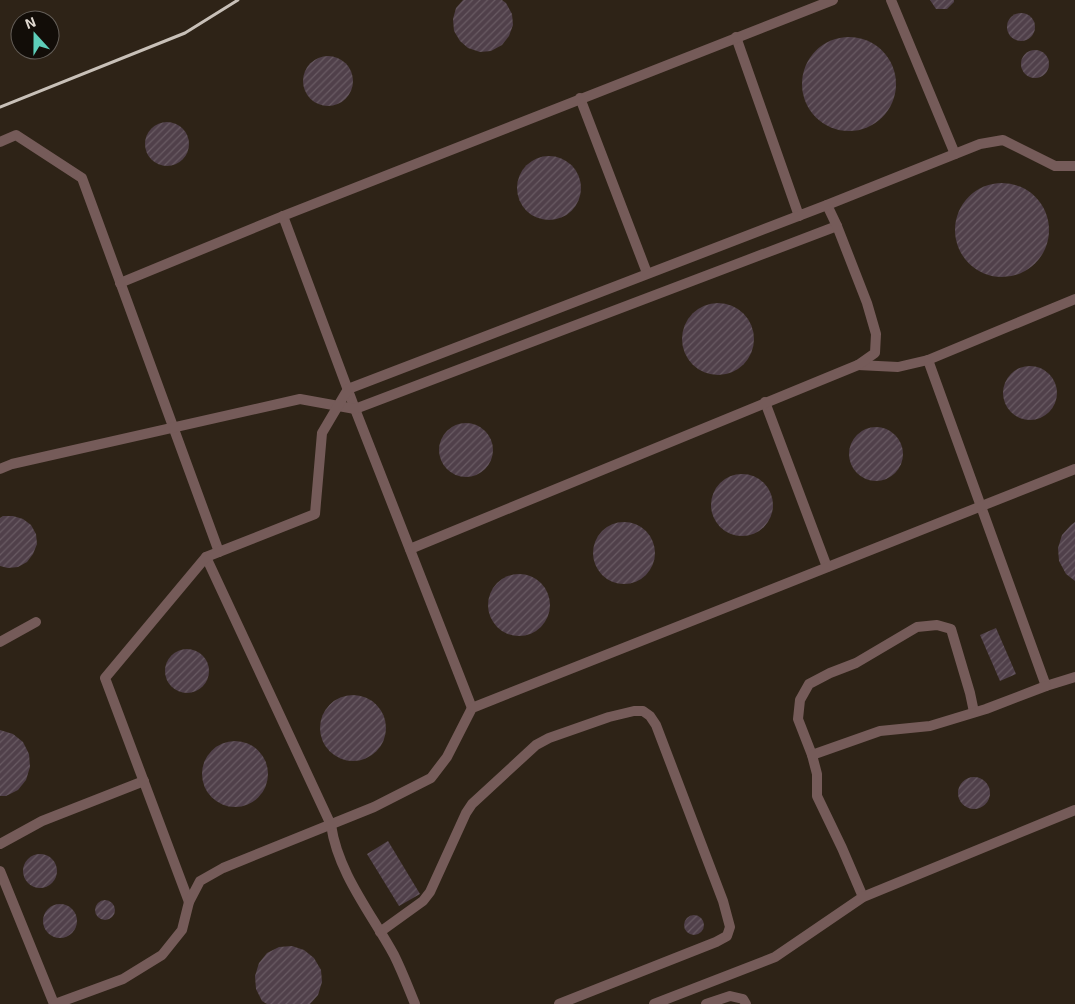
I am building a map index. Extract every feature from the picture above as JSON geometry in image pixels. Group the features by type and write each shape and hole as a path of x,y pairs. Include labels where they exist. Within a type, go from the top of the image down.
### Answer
{"street":[{"path":"120,283 283,216 832,0"},
{"path":"891,0 955,154"},
{"path":"736,37 799,216"},
{"path":"580,98 647,273"},
{"path":"0,142 16,135 82,178 219,552"},
{"path":"189,902 105,678 206,557 315,514 322,433 348,389 799,216 980,144 1003,140 1055,166 1075,166"},
{"path":"410,549 858,365 875,353 876,334 867,303 827,205"},
{"path":"283,216 355,408 472,708"},
{"path":"0,469 21,462 300,399 355,408 837,226"},
{"path":"858,365 898,366 928,360 1075,299"},
{"path":"928,360 1046,686"},
{"path":"765,402 827,567"},
{"path":"0,871 55,1004 122,979 162,955 182,930 189,902 200,882 222,868 374,807 431,778 447,757 472,708 1075,469"},
{"path":"206,557 331,825 333,838 343,867 394,956 415,1004"},
{"path":"0,642 36,622"},
{"path":"863,897 817,796 817,774 798,719 800,700 809,684 856,662 917,626 937,625 951,629 974,712"},
{"path":"812,755 880,731 930,726 1075,677"},
{"path":"380,932 423,901 430,892 472,804 536,745 549,738 609,717 634,711 643,712 650,716 656,725 723,901 730,927 726,936 716,942 559,1004"},
{"path":"0,844 42,821 144,782"},
{"path":"654,1004 775,957 863,897 1075,810"},
{"path":"706,1004 730,996 743,999 746,1004"}],"building":[{"path":"463,0 502,0 506,3 512,14 513,25 509,36 502,45 491,51 480,52 468,48 460,41 454,31 453,19 456,8"},
{"path":"930,0 954,0 954,2 947,9 936,9"},
{"path":"1021,13 1031,17 1035,27 1031,37 1021,41 1011,37 1007,27 1011,17"},
{"path":"849,37 867,41 882,51 892,66 896,84 892,102 882,117 867,127 849,131 831,127 816,117 806,102 802,84 806,66 816,51 831,41"},
{"path":"1035,50 1045,54 1049,64 1045,74 1035,78 1025,74 1021,64 1025,54"},
{"path":"323,56 333,56 346,63 353,76 353,86 346,99 333,106 323,106 314,102 307,95 303,86 303,76 307,67 314,60"},
{"path":"163,122 171,122 183,128 189,144 183,160 171,166 163,166 151,160 145,148 145,140 151,128"},
{"path":"549,156 567,162 575,170 581,188 575,206 567,214 549,220 531,214 523,206 517,188 523,170 531,162"},
{"path":"1002,183 1020,187 1035,197 1045,212 1049,230 1045,248 1035,263 1020,273 1002,277 984,273 969,263 959,248 955,230 959,212 969,197 984,187"},
{"path":"718,303 738,309 748,319 754,339 748,359 738,369 718,375 698,369 688,359 682,339 688,319 698,309"},
{"path":"1030,366 1040,368 1049,374 1055,383 1057,393 1055,403 1049,412 1040,418 1030,420 1020,418 1011,412 1005,403 1003,393 1005,383 1011,374 1020,368"},
{"path":"466,423 476,425 485,431 491,440 493,450 491,460 485,469 476,475 466,477 456,475 447,469 441,460 439,450 441,440 447,431 456,425"},
{"path":"876,427 886,429 895,435 901,444 903,454 901,464 895,473 886,479 876,481 866,479 857,473 851,464 849,454 851,444 857,435 866,429"},
{"path":"736,474 748,474 764,483 771,493 773,505 771,517 764,527 748,536 736,536 725,531 716,522 711,511 711,499 716,488 725,479"},
{"path":"3,516 23,519 31,525 36,534 37,544 33,554 27,562 18,567 8,568 0,566 0,518"},
{"path":"618,522 630,522 646,531 653,541 655,553 653,565 646,575 630,584 618,584 607,579 598,570 593,559 593,547 598,536 607,527"},
{"path":"1075,522 1075,581 1066,574 1059,561 1058,548 1062,535"},
{"path":"513,574 525,574 541,583 548,593 550,605 548,617 541,627 525,636 513,636 502,631 493,622 488,611 488,599 493,588 502,579"},
{"path":"996,628 1016,674 1000,681 980,635"},
{"path":"191,649 203,655 208,662 208,680 203,687 196,692 183,693 175,690 168,683 165,667 168,659 175,652"},
{"path":"347,695 359,695 371,700 381,710 386,722 384,741 371,756 359,761 347,761 335,756 325,746 320,734 320,722 325,710 335,700"},
{"path":"0,730 13,734 23,742 29,754 30,767 26,780 18,790 6,796 0,796"},
{"path":"229,741 241,741 253,746 263,756 268,768 266,787 253,802 241,807 229,807 217,802 207,792 202,780 202,768 207,756 217,746"},
{"path":"974,777 980,778 985,782 989,787 989,799 985,804 980,808 974,809 968,808 963,804 959,799 958,793 959,787 963,782 968,778"},
{"path":"388,841 420,894 399,906 367,854"},
{"path":"40,854 52,859 57,871 52,883 40,888 28,883 23,871 28,859"},
{"path":"105,900 112,903 115,910 112,917 105,920 98,917 95,910 98,903"},
{"path":"60,904 72,909 77,921 72,933 60,938 48,933 43,921 48,909"},
{"path":"694,915 701,918 704,925 701,932 694,935 687,932 684,925 687,918"},
{"path":"292,946 304,950 314,958 321,970 322,982 318,995 310,1004 267,1004 262,1001 256,989 255,976 259,963 267,953 279,947"}],"railway":[{"path":"0,107 185,33 238,0"}]}
